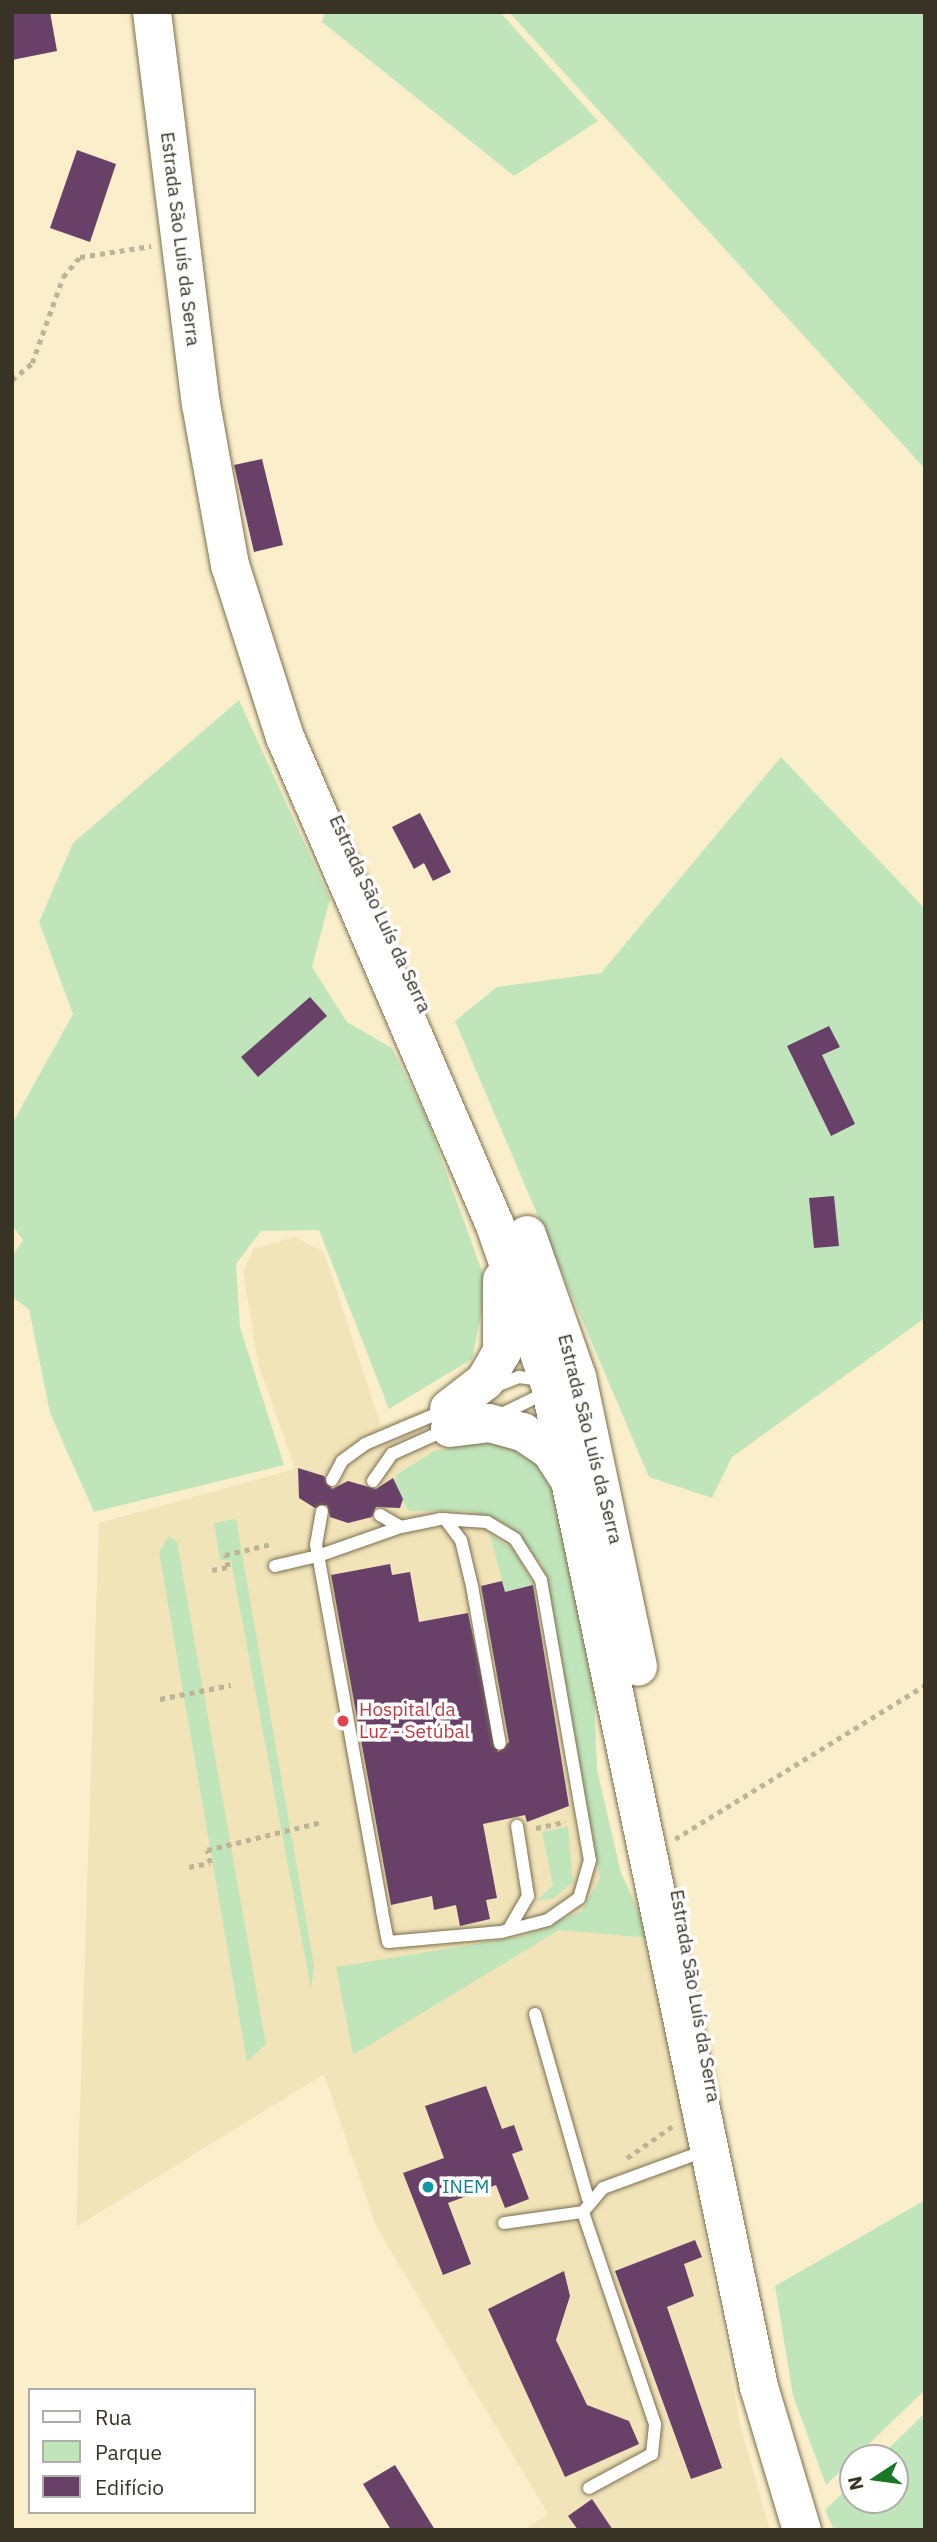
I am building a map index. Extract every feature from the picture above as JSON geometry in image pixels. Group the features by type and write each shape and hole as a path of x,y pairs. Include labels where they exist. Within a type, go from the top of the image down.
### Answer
{"main road":[{"name":"Estrada São Luís da Serra","path":"152,12 180,244 211,466 241,607 281,726 481,1193 561,1390 574,1489 759,2387 802,2530"},
{"name":"Estrada São Luís da Serra","path":"211,466 239,579 289,715 514,1206 561,1390 629,1615 759,2387"},
{"path":"449,1418 485,1381 506,1338 499,1262 481,1193"},
{"path":"449,1418 503,1424 533,1437 550,1450 574,1489"}],"lane":[{"path":"373,1481 392,1454 519,1377 561,1390"},
{"path":"332,1480 342,1461 365,1444 449,1418 527,1407 561,1390"},
{"path":"275,1566 318,1556 401,1527 445,1519 486,1522 515,1539 535,1564 583,1819 590,1860 579,1898 548,1920 509,1929 388,1941 318,1556 322,1512"},
{"path":"380,1515 401,1527"},
{"path":"445,1519 461,1540 467,1563 500,1744"},
{"path":"509,1929 528,1896 518,1829"},
{"path":"535,2014 586,2205 654,2424 652,2454 589,2488"},
{"path":"504,2222 586,2205 606,2187 711,2149"}],"path":[{"path":"12,380 32,363 63,277 79,257 180,244"},
{"path":"212,1570 228,1567 225,1555 271,1544"},
{"path":"160,1699 231,1685"},
{"path":"667,1843 925,1685"},
{"path":"518,1829 583,1819"},
{"path":"189,1867 210,1863 207,1850 322,1822"},
{"path":"606,2187 612,2169 688,2119"}],"shaded area":[{"name":"Hospital da Luz - Setúbal","path":"295,1237 324,1252 381,1426 430,1407 491,1351 594,1695 597,1770 621,1873 646,1920 741,2428 770,2530 525,2530 548,2514 376,2226 324,2074 76,2227 99,1523 295,1469 258,1363 243,1272 253,1249"}],"green space":[{"path":"325,12 500,12 598,121 514,176 322,22"},
{"path":"509,12 925,12 925,469"},
{"path":"239,700 330,899 312,967 347,1022 392,1048 427,1119 487,1285 472,1359 389,1409 319,1230 261,1231 236,1264 240,1327 284,1465 94,1512 50,1413 29,1309 12,1297 12,1257 23,1240 12,1225 12,1124 73,1014 39,922 73,843"},
{"path":"781,757 925,909 925,1318 732,1457 712,1498 649,1477 455,1021 497,987 601,973"},
{"path":"487,1441 512,1446 538,1464 558,1500 593,1669 597,1770 621,1873 650,1938 559,1930 353,2055 336,1967 524,1936 582,1911 600,1878 542,1564 505,1523 468,1511 409,1511 393,1486 396,1475 434,1451"},
{"path":"236,1519 314,1965 311,1989 231,1561 220,1560 214,1523"},
{"path":"490,1534 515,1551 533,1585 505,1592"},
{"path":"169,1536 177,1542 266,2044 247,2062 159,1552"},
{"path":"568,1826 573,1882 554,1898 537,1901 553,1885 542,1832"},
{"path":"925,2200 925,2390 869,2444 839,2444 839,2473 826,2485 793,2396 775,2286"},
{"path":"925,2413 925,2530 834,2530 825,2510 839,2496 839,2514 909,2514 909,2444 893,2444"}],"building":[{"path":"12,12 50,12 57,51 12,60"},
{"path":"77,150 116,164 90,242 50,228"},
{"path":"262,459 283,545 254,552 234,465"},
{"path":"420,813 451,872 433,881 424,863 414,869 392,827"},
{"path":"310,997 327,1016 258,1077 241,1057"},
{"path":"829,1026 840,1047 822,1055 855,1124 831,1136 787,1046"},
{"path":"834,1196 839,1246 814,1248 809,1198"},
{"path":"298,1468 324,1476 332,1489 348,1481 376,1489 393,1478 403,1499 400,1508 376,1507 372,1517 348,1523 330,1517 327,1505 315,1508 299,1498"},
{"path":"390,1564 392,1575 410,1572 419,1622 468,1613 498,1752 509,1742 481,1586 502,1581 505,1592 533,1585 569,1806 527,1822 525,1815 483,1824 497,1898 486,1900 490,1919 460,1926 456,1905 434,1910 432,1896 391,1905 331,1575"},
{"path":"486,2086 502,2129 514,2125 523,2150 512,2154 529,2199 505,2208 496,2185 448,2203 471,2264 443,2275 403,2173 444,2158 425,2106"},
{"path":"695,2240 702,2257 684,2264 694,2296 667,2307 722,2468 691,2479 615,2271"},
{"path":"564,2271 570,2296 556,2340 587,2405 629,2421 639,2444 565,2477 488,2309"},
{"path":"395,2465 435,2530 391,2530 363,2484"},
{"path":"592,2499 613,2530 578,2530 568,2516"}],"place":[{"name":"Hospital da Luz - Setúbal","path":"343,1721"},
{"name":"INEM","path":"428,2187"}]}
